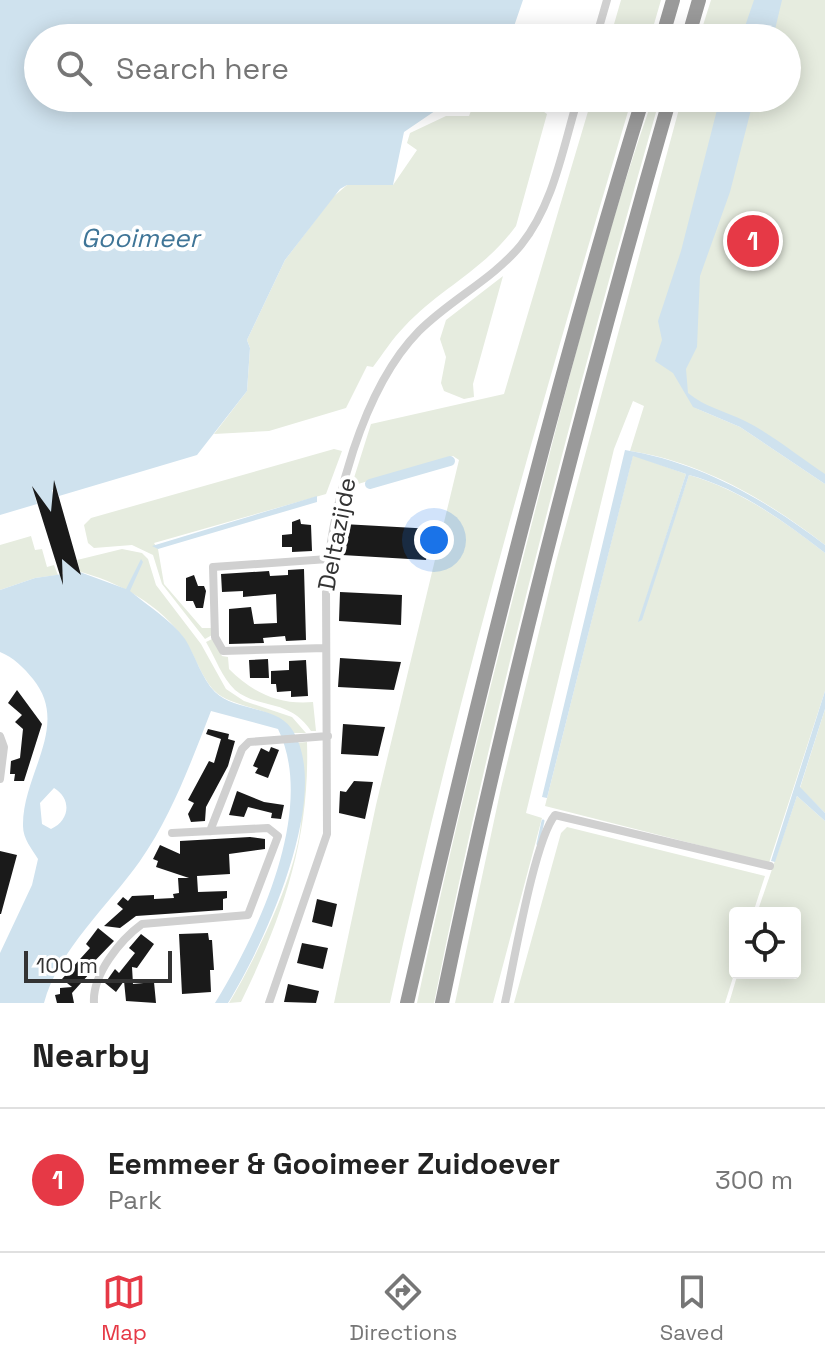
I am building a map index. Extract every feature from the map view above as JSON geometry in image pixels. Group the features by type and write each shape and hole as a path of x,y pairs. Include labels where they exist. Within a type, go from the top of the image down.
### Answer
{"highway":[{"path":"666,24 673,0"},
{"path":"692,24 699,0"},
{"path":"407,1003 484,671 583,295 639,112"},
{"path":"442,1003 513,684 565,473 607,312 666,112"}],"street":[{"path":"600,24 607,0"},
{"name":"Deltazijde","path":"269,1003 327,834 325,648 328,559 352,459 379,386 418,332 456,299 492,275 522,244 556,177 574,112"},
{"path":"325,648 223,651 215,637 213,567 328,559"},
{"path":"0,736 4,747 0,779"},
{"path":"210,831 242,749 249,742 328,736"},
{"path":"505,1003 537,861 549,822 555,815 770,866"},
{"path":"94,1003 96,982 104,968 142,924 248,915 278,836 268,828 172,833"}],"shaded area":[{"path":"621,0 661,0 654,24 614,24"},
{"path":"711,0 825,0 825,477 757,431 693,407 740,427 825,484 825,545 781,513 734,486 683,464 630,451 644,406 633,401 614,449 526,813 542,818 493,1003 455,1003 501,788 556,562 678,112 801,112 801,24 703,24"},
{"path":"471,112 547,114 516,226 489,256 418,313 373,367 367,366 346,408 269,431 214,434 247,391 250,348 247,340 285,260 333,197 347,185 393,185 417,150 407,143 410,133 446,116 469,116"},
{"path":"588,112 628,112 472,661 390,1003 334,1003 376,805 459,460 453,456 358,484 353,481 371,424 504,394"},
{"path":"648,112 656,112 538,548 483,775 434,1003 417,1003 474,754 562,404"},
{"path":"503,276 473,384 474,397 464,399 444,391 441,383 446,357 440,339 446,320"},
{"path":"334,449 342,451 326,494 154,543 158,549 164,584 202,628 211,628 212,635 205,639 162,584 153,555 132,545 94,548 88,543 84,525 91,518"},
{"path":"633,455 686,474 639,621 689,475 743,497 825,553 825,691 769,863 545,806"},
{"path":"31,536 35,550 42,549 47,567 54,565 58,575 35,578 0,590 0,545"},
{"path":"122,549 142,553 148,559 156,585 201,644 226,689 244,701 292,717 306,733 293,733 270,714 218,694 185,641 164,616 123,588 77,571 80,570 77,560"},
{"path":"212,639 222,656 228,657 229,669 247,685 278,699 313,702 316,731 311,731 293,713 235,690 206,642"},
{"path":"825,709 825,813 800,788"},
{"path":"307,742 304,811 291,876 269,939 241,1002 229,1003 263,939 292,865 302,813 300,753 296,743"},
{"path":"797,796 825,821 825,1003 729,1003 736,979 801,979 801,907 759,907"},
{"path":"567,827 765,876 755,907 729,907 729,979 732,979 725,1003 514,1003 561,833"}],"water":[{"name":"Gooimeer","path":"0,0 523,0 515,24 24,24 24,112 433,112 404,132 393,185 347,185 340,189 285,260 247,340 250,348 247,391 197,455 59,496 57,490 52,490 56,512 77,571 126,589 141,559 143,562 130,591 166,619 185,639 215,692 233,703 275,715 284,721 291,728 302,756 305,789 290,867 259,944 228,1003 215,1003 264,907 287,832 291,796 288,761 278,729 211,711 162,825 128,878 72,946 51,983 44,1003 0,1003 0,953 32,885 38,859 26,840 23,826 29,788 42,751 47,714 43,697 33,679 18,663 0,652 0,590 35,578 63,574 39,495 35,497 37,504 0,515","holes":["54,788 64,798 66,809 62,820 51,829 42,824 40,803"]},
{"path":"754,0 782,0 776,24 746,24"},
{"path":"716,112 750,112 730,192 700,276 697,347 686,369 688,393 776,439 825,474 825,484 740,427 693,407 673,373 655,361 662,340 658,321 681,251"},
{"path":"625,450 680,464 731,485 803,528 825,545 825,553 743,497 689,475 642,620 638,622 686,474 633,456 547,798 542,797"},
{"path":"317,496 317,502 158,549 152,546"},
{"path":"825,691 825,709 800,787 825,813 825,821 797,796 775,862 771,861"}],"building":[{"path":"54,480 81,575 62,559 63,585 32,486 51,512"},
{"path":"300,519 301,524 311,525 312,551 292,552 292,547 282,547 282,535 292,534 292,522"},
{"path":"343,524 433,529 426,560 342,555"},
{"path":"304,569 306,640 286,641 285,636 263,638 264,643 229,644 229,609 251,607 254,624 277,623 276,594 243,597 243,591 222,592 221,574 269,571 270,576 288,575 288,570"},
{"path":"194,575 198,586 204,586 206,591 203,608 196,608 193,601 186,601 186,578"},
{"path":"340,592 402,595 401,625 339,621"},
{"path":"340,658 401,662 394,690 338,687"},
{"path":"268,659 269,678 250,678 249,660"},
{"path":"306,660 308,696 291,697 291,691 277,692 276,684 271,684 271,671 289,670 289,661"},
{"path":"17,690 42,724 24,781 14,781 15,774 10,774 11,761 20,758 23,729 15,722 22,715 8,703"},
{"path":"343,724 385,727 378,756 341,754"},
{"path":"208,729 229,734 228,739 235,741 228,766 206,807 205,821 191,822 188,814 194,803 188,800 209,761 214,763 221,739 206,734"},
{"path":"271,747 279,750 268,778 255,773 258,768 253,766 261,748 269,752"},
{"path":"354,781 373,782 365,819 339,813 340,791 346,792"},
{"path":"237,791 264,802 284,805 281,819 271,818 272,813 248,807 244,817 229,815"},
{"path":"265,839 265,849 229,854 230,874 197,876 198,892 227,891 223,910 136,916 120,928 104,926 123,909 117,904 123,897 128,901 132,896 174,898 173,894 179,893 178,878 189,878 156,867 158,861 153,859 160,845 180,854 180,841"},
{"path":"0,851 17,855 1,914 0,914"},
{"path":"317,899 337,904 332,927 312,922"},
{"path":"98,928 114,941 86,970 90,973 72,993 74,1003 57,1003 55,995 60,994 60,988 72,987 62,979 90,948 86,944"},
{"path":"208,933 209,940 212,940 214,970 210,970 211,992 182,994 179,934"},
{"path":"141,934 154,944 137,968 132,967 133,984 154,982 156,1003 126,1001 124,981 116,992 105,983 115,969 119,973 135,953 129,948"},
{"path":"302,943 328,948 323,969 297,963"},
{"path":"288,984 319,991 316,1003 284,1002"}],"waterway":[{"path":"370,484 450,461"},
{"path":"538,844 543,821"}],"place":[{"name":"Eemmeer & Gooimeer Zuidoever","path":"753,241"}]}
